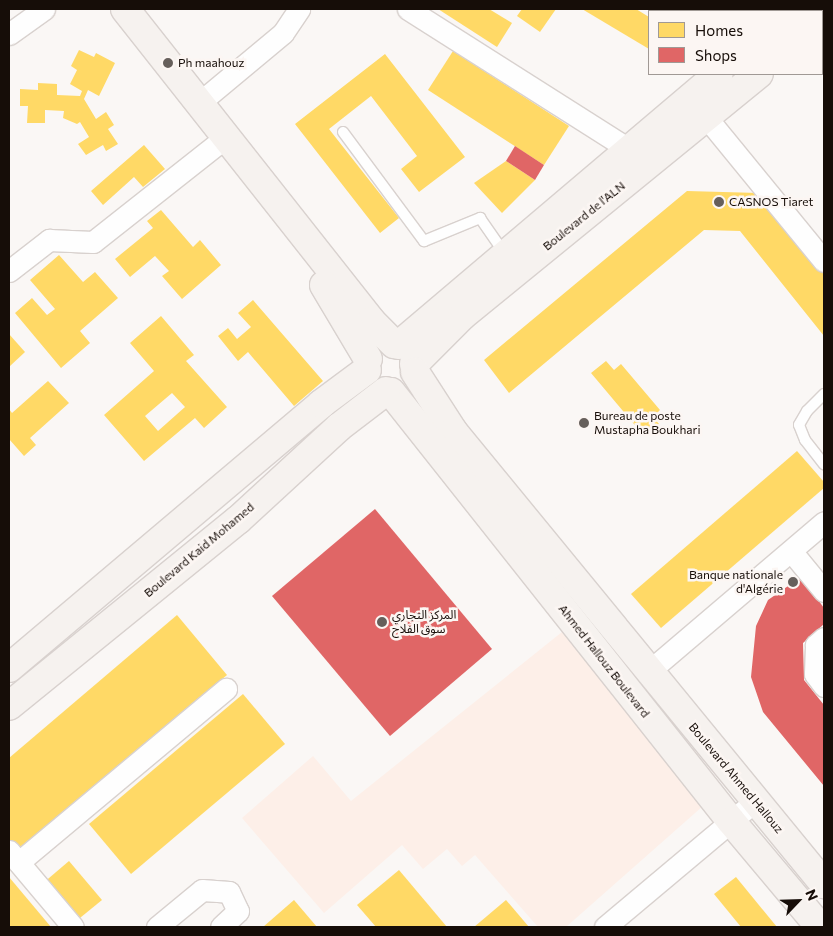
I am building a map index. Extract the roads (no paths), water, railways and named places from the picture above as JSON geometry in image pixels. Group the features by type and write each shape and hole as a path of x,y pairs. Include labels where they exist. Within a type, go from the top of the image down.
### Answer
{"main road":[{"path":"134,13 199,103 272,197 371,320 405,356 454,431 648,672"},
{"name":"Boulevard de l'ALN","path":"405,356 434,314 718,75"},
{"name":"Boulevard de l'ALN","path":"405,356 462,316 758,75"},
{"path":"272,197 368,364 371,382 389,392 398,391 409,384 405,356"},
{"path":"371,320 403,323 434,314"},
{"path":"9,668 368,364 375,348 381,345 405,356"},
{"name":"Boulevard Kaid Mohamed","path":"9,706 238,520 339,427 389,392"},
{"name":"Ahmed Hallouz Boulevard","path":"389,392 732,821 820,927"},
{"name":"Boulevard Ahmed Hallouz","path":"648,672 824,884"}],"street":[{"path":"9,34 44,9"},
{"path":"199,103 282,33 299,9"},
{"path":"408,9 630,150"},
{"path":"706,117 824,261"},
{"path":"9,271 48,240 93,242 226,136"},
{"path":"648,672 824,522"},
{"path":"790,551 824,591"},
{"path":"824,638 816,645 815,674 824,686"},
{"path":"73,927 14,856 226,689"},
{"path":"613,925 755,801"},
{"path":"157,927 202,890 229,892 238,911 221,927"}],"lane":[{"path":"343,132 424,241 480,218 506,255"},
{"path":"824,394 807,411 799,425 805,440 824,464"}],"place":[{"name":"Ph maahouz","path":"168,63"},
{"name":"CASNOS Tiaret","path":"719,202"},
{"name":"Bureau de poste Mustapha Boukhari","path":"584,423"},
{"name":"Banque nationale d'Algérie","path":"793,582"},
{"name":"المركز التجاري سوق الفلاح","path":"382,622"}]}
